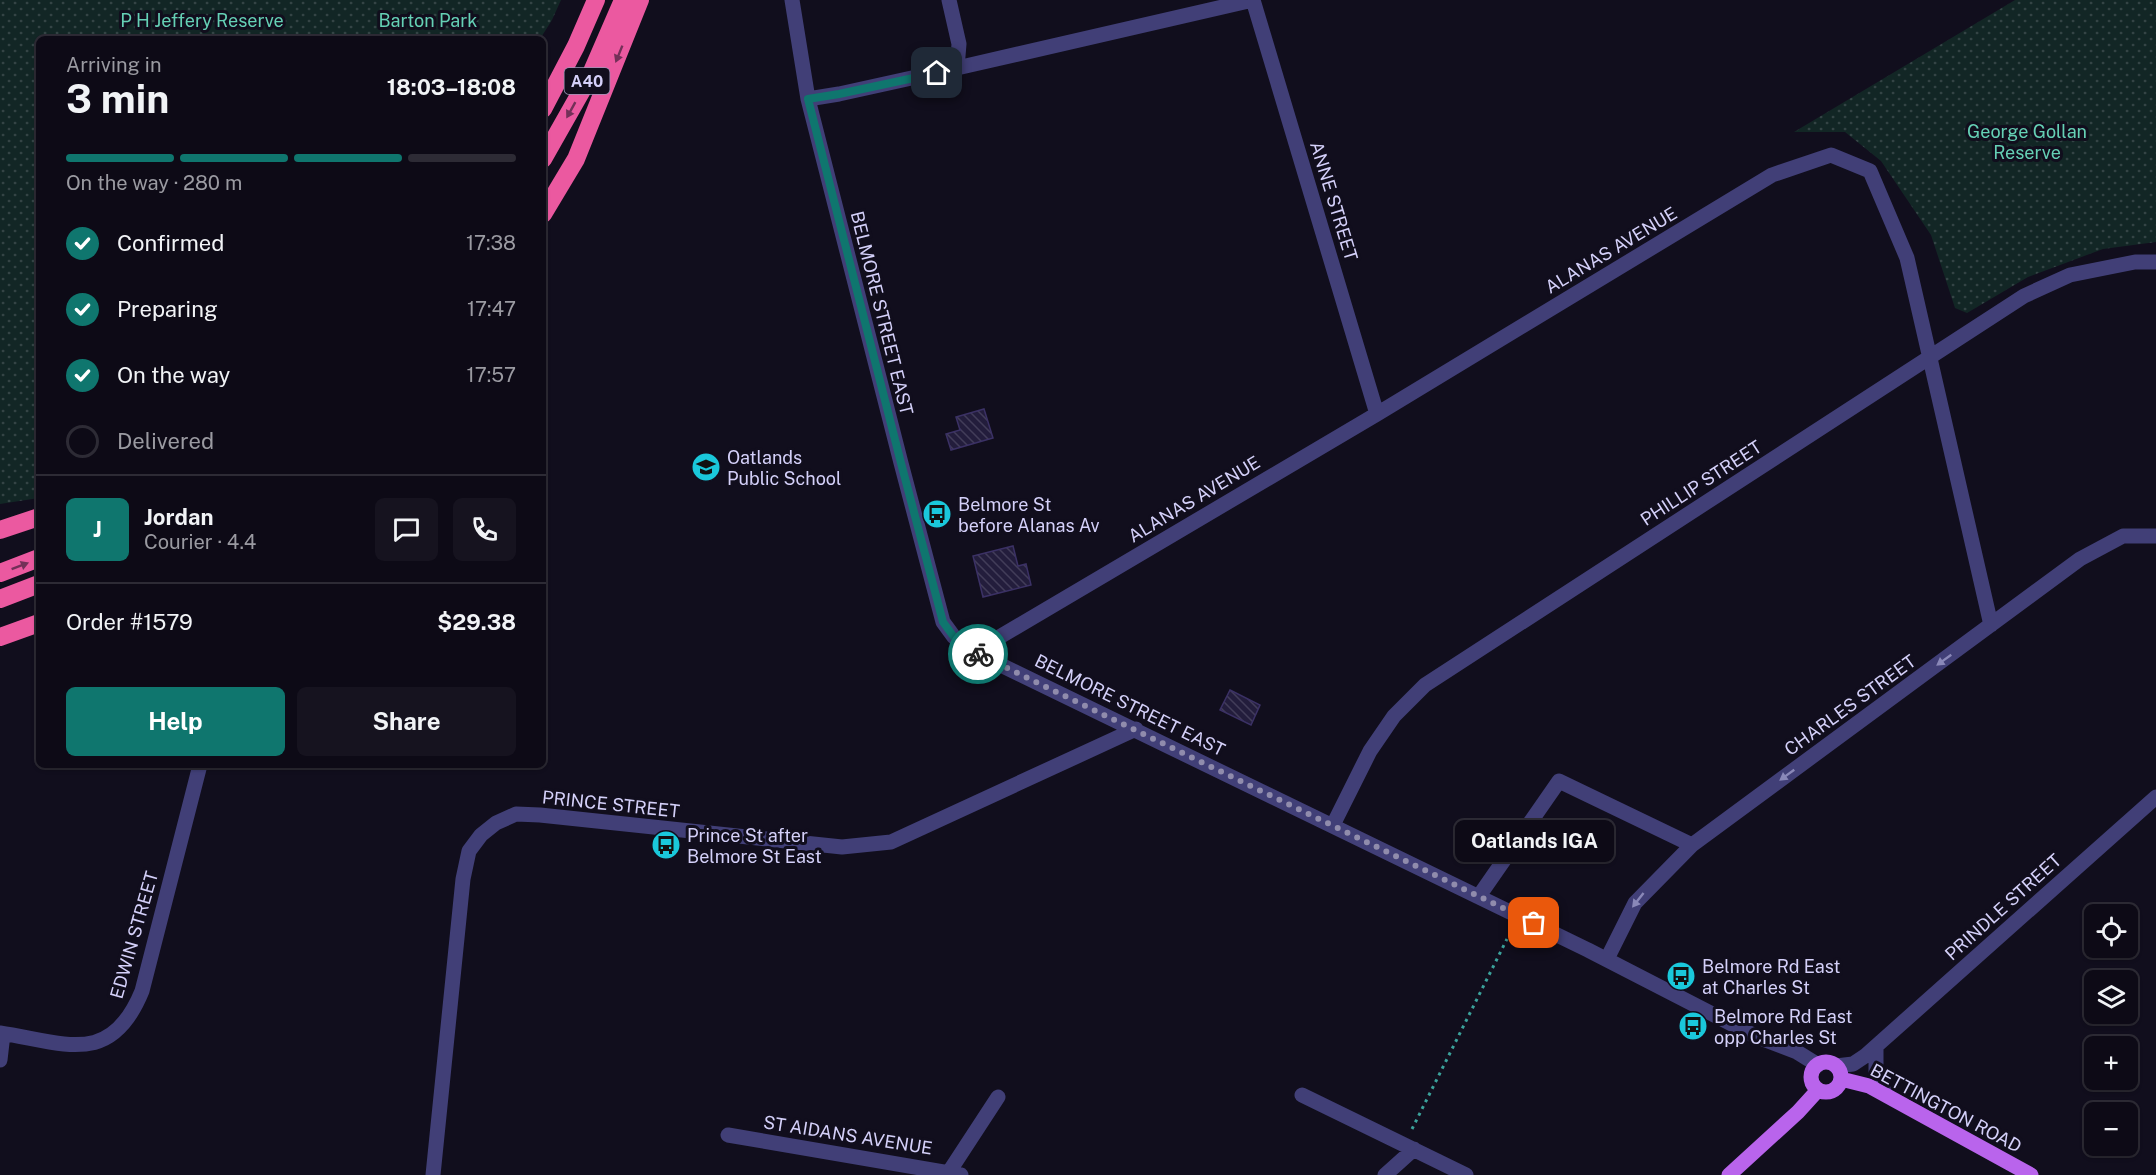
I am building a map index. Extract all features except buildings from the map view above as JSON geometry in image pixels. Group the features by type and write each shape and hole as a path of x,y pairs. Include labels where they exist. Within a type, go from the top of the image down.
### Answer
{"highway":[{"name":"A40","path":"546,104 576,46 596,0"},
{"name":"A40","path":"546,154 590,76 623,0"},
{"path":"546,209 576,159 640,0"},
{"path":"546,87 576,46"},
{"path":"0,530 36,518"},
{"path":"0,573 36,559"},
{"path":"0,599 36,585"},
{"path":"0,638 36,624"}],"main road":[{"path":"1827,1062 1838,1072 1840,1084 1833,1091 1822,1092 1812,1082 1812,1072 1818,1065 1827,1062"},
{"name":"BETTINGTON ROAD","path":"1838,1072 1888,1096 2031,1175"},
{"path":"1729,1175 1798,1112 1818,1090"}],"street":[{"name":"BELMORE STREET EAST","path":"792,0 808,99 940,612 943,622 954,637 974,652 1334,825 1607,959 1755,1036 1797,1052 1818,1065"},
{"path":"949,0 959,45 957,68"},
{"path":"808,99 957,68 1253,0"},
{"name":"ANNE STREET","path":"1253,0 1377,414"},
{"name":"ALANAS AVENUE","path":"974,652 1377,414 1772,175 1831,155 1870,171 1907,258 1991,625"},
{"name":"PHILLIP STREET","path":"1334,825 1370,751 1394,716 1425,685 2024,296 2070,275 2135,262 2156,262"},
{"name":"CHARLES STREET","path":"1607,959 1635,903 1692,845 2080,559 2123,536 2156,536"},
{"name":"PRINCE STREET","path":"433,1175 463,879 469,851 481,835 496,823 516,814 842,848 867,846 891,842 1136,729"},
{"name":"EDWIN STREET","path":"2,1034 71,1045 92,1045 112,1035 131,1016 142,991 199,768"},
{"path":"1479,896 1559,781 1692,845"},
{"name":"PRINDLE STREET","path":"1838,1072 1876,1047 2156,797"},
{"path":"0,1060 2,1034"},
{"path":"1876,1047 1876,1071 1888,1096"},
{"path":"1302,1095 1466,1175"},
{"path":"952,1174 998,1098"},
{"name":"ST AIDANS AVENUE","path":"728,1136 952,1174"},
{"path":"1385,1175 1414,1149"}],"path":[{"path":"1412,1129 1507,939"}],"green space":[{"path":"0,0 561,0 542,36 36,36 36,498 0,504"},
{"name":"George Gollan Reserve","path":"2015,0 2156,0 2156,242 2103,249 2028,277 1967,313 1955,308 1931,235 1881,161 1845,132 1794,132"}],"way so far":[{"path":"978,654 1534,923"}],"place":[{"name":"Oatlands Public School","path":"706,467"},
{"name":"Belmore St before Alanas Av","path":"937,514"},
{"name":"Prince St after Belmore St East","path":"666,845"},
{"name":"Oatlands IGA","path":"1534,923"},
{"name":"Belmore Rd East at Charles St","path":"1681,976"},
{"name":"Belmore Rd East opp Charles St","path":"1693,1026"}],"route":[{"path":"937,73 808,99 943,622 954,637 978,654"}],"park label":[{"name":"P H Jeffery Reserve","path":"202,20"},
{"name":"Barton Park","path":"428,20"}]}
